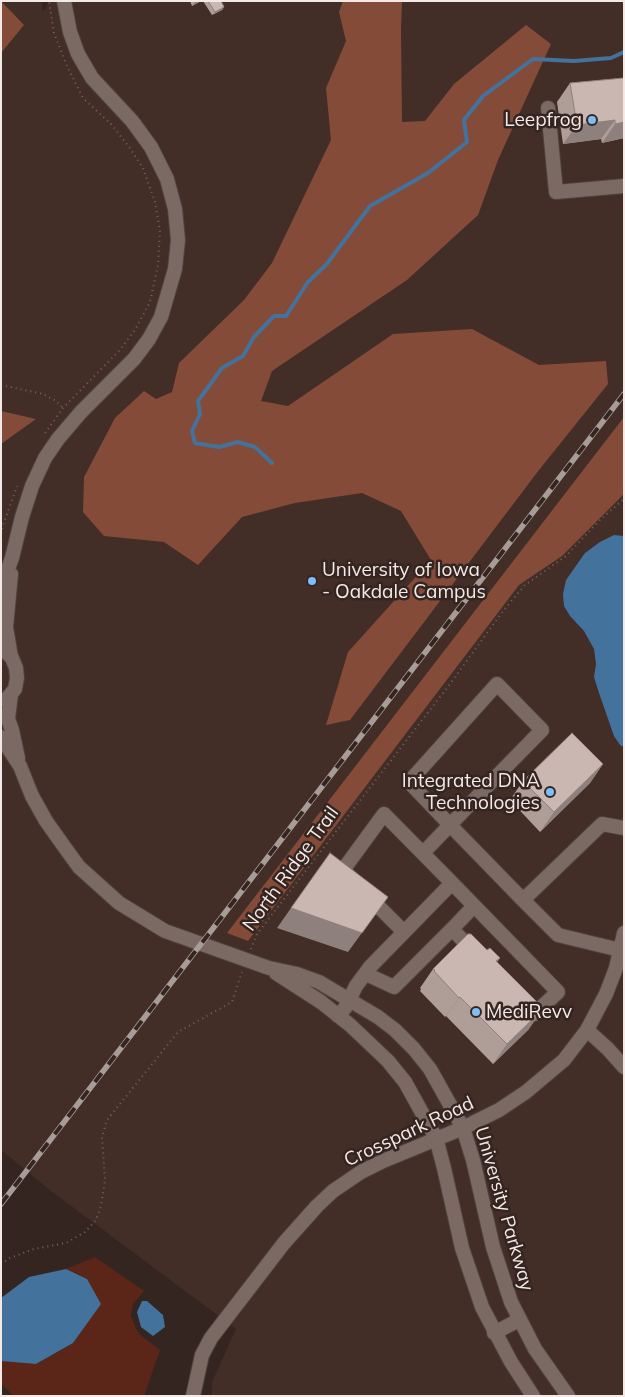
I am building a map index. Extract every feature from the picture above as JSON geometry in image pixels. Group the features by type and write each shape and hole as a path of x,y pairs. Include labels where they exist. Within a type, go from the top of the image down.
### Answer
{"street":[{"path":"1,588 12,558 32,486 54,446 80,412 134,358 153,332 169,294 175,270 178,240 175,209 167,179 151,147 132,122 92,78 78,54 70,32 64,1"},
{"path":"548,108 556,192 624,186"},
{"path":"6,653 6,627 12,558"},
{"name":"University Parkway","path":"6,653 16,668 15,689 6,699 8,719 20,766 32,796 46,820 79,867 119,903 165,931 269,968 297,974 319,982 349,999 395,1030 430,1069 463,1128 473,1160 500,1274 519,1320 535,1349 568,1396"},
{"path":"423,853 450,824 542,730 497,684 409,782 450,824 523,900 558,935 620,950"},
{"name":"University Parkway","path":"1,737 20,766"},
{"path":"404,932 344,870 384,814 558,992 534,1014 520,1000"},
{"path":"523,900 602,824 624,828"},
{"path":"338,1016 370,967 452,883"},
{"path":"366,974 394,987 474,906"},
{"path":"452,929 486,964"},
{"name":"Crosspark Road","path":"193,1396 202,1355 211,1338 300,1223 333,1191 361,1172 383,1161 463,1128 499,1110 552,1072 564,1060 587,1030 606,994 616,968 624,933"},
{"name":"University Parkway","path":"269,968 300,987 338,1016 382,1055 405,1082 436,1138 462,1248 472,1280 494,1333 533,1396"},
{"path":"587,1030 623,1064"},
{"path":"494,1333 519,1320"}],"path":[{"path":"43,436 64,408 135,330 150,302 158,265 160,231 155,202 143,168 112,125 83,98 67,66 54,33 49,1"},
{"path":"1,385 43,394 64,408"},
{"path":"1,534 19,483"},
{"name":"North Ridge Trail","path":"1,1264 10,1258 34,1249 66,1243 85,1232 96,1220 101,1206 105,1180 102,1137 107,1120 178,1032 232,1002 257,934 450,684 503,611 525,585 566,556 601,519 624,499"}],"shaded area":[{"name":"University of Iowa - Oakdale Campus","path":"1,1 42,1 43,12 49,1 624,1 624,1396 212,1396 212,1382 236,1329 51,1191 1,1150"},
{"path":"1,1 24,25 1,53"},
{"path":"343,1 402,1 402,122 425,121 454,84 526,25 551,44 498,160 478,215 407,280 272,371 261,401 288,406 393,334 472,329 539,365 606,361 608,384 539,470 350,720 326,725 348,652 431,560 401,511 362,493 295,503 242,517 198,565 164,542 104,536 83,512 84,477 115,418 144,391 156,399 172,392 179,363 244,300 272,263 331,140 326,88 346,41 339,12"},
{"path":"1,411 36,419 1,444"},
{"path":"624,417 624,494 562,556 519,585 248,941 227,933"},
{"path":"95,1257 144,1291 133,1304 131,1316 138,1333 160,1350 144,1396 14,1396 1,1384 1,1361 37,1364 73,1343 87,1279 66,1269"}],"water":[{"path":"614,535 624,536 624,747 620,745 614,736 594,677 596,664 594,649 584,631 570,616 564,606 563,594 566,580 585,553"},
{"path":"66,1269 87,1279 101,1304 73,1343 36,1364 1,1361 1,1298 29,1277"},
{"path":"142,1301 147,1301 163,1315 165,1327 153,1336 141,1327 137,1312"}],"building":[{"path":"208,1 221,1 224,7 215,12"},
{"path":"624,78 624,122 615,124 615,120 577,125 570,83"},
{"path":"572,733 603,764 554,812 523,781"},
{"path":"330,853 388,897 362,933 291,908"},
{"path":"468,934 471,934 487,950 490,948 500,958 496,961 543,1009 507,1044 459,998 433,969"}],"waterway":[{"path":"272,463 255,447 238,442 219,447 195,443 192,431 200,414 198,401 222,368 243,356 254,337 274,316 286,316 308,282 326,265 370,206 428,173 467,142 464,120 483,96 533,59 574,61 611,58 624,52"}],"railway":[{"path":"1,1204 624,394"}],"place":[{"name":"Leepfrog","path":"592,120"},
{"name":"University of Iowa - Oakdale Campus","path":"312,581"},
{"name":"Integrated DNA Technologies","path":"550,792"},
{"name":"MediRevv","path":"476,1012"}]}
